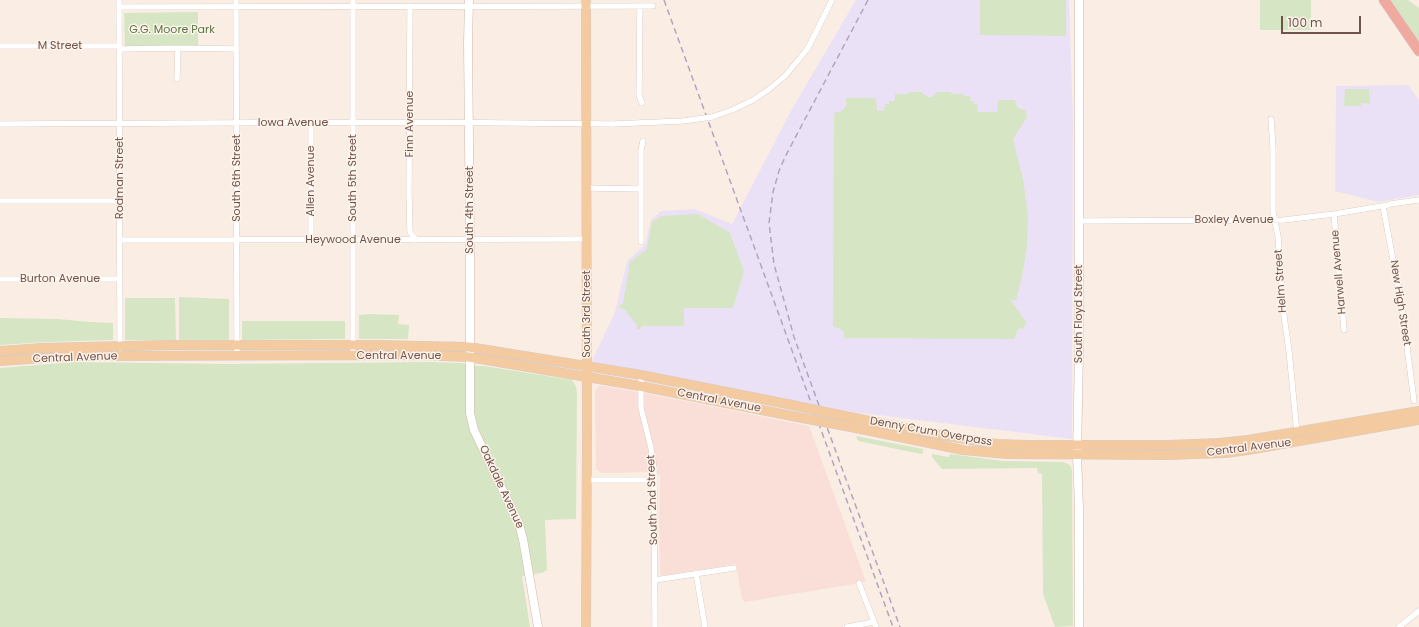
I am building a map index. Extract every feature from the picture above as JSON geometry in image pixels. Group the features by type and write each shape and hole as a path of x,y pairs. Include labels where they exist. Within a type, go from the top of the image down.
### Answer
{"highway":[{"path":"1384,0 1419,51"}],"main road":[{"name":"South 3rd Street","path":"586,3 586,627"},
{"name":"Central Avenue","path":"0,351 42,348 120,346 427,345 792,416"},
{"name":"Central Avenue","path":"0,362 73,356 353,356 419,355 469,352 587,366 641,375 787,404"},
{"name":"Denny Crum Overpass","path":"787,404 940,436 997,444 1077,445"},
{"name":"Central Avenue","path":"1077,455 1196,455 1226,453 1419,411"},
{"name":"Denny Crum Overpass","path":"792,416 963,450 1007,454 1077,455"},
{"name":"Central Avenue","path":"1077,445 1168,445 1219,443 1298,437 1419,420"}],"street":[{"name":"Rodman Street","path":"119,0 119,356"},
{"name":"Iowa Avenue","path":"0,124 586,122 613,124 693,120 712,117 745,105 768,90 785,76 800,58 816,32 832,0"},
{"name":"South Floyd Street","path":"1079,0 1080,221 1077,445 1079,508 1079,627"},
{"path":"119,7 236,3 353,3 410,6 469,3 586,3 653,6"},
{"name":"South 6th Street","path":"236,3 237,356"},
{"name":"South 5th Street","path":"353,3 353,356"},
{"name":"South 4th Street","path":"469,3 470,420"},
{"name":"Finn Avenue","path":"410,6 409,194 410,232 416,240"},
{"path":"640,6 639,95 642,103"},
{"name":"M Street","path":"0,46 120,46 123,50 178,48"},
{"path":"177,80 178,48 236,49"},
{"name":"Helm Street","path":"1270,119 1273,148 1273,206 1278,236 1284,316 1298,437"},
{"name":"Allen Avenue","path":"311,123 311,240"},
{"path":"641,242 641,150 643,141"},
{"path":"586,188 641,189"},
{"name":"Boxley Avenue","path":"1080,221 1291,220 1419,200"},
{"path":"0,201 120,201"},
{"name":"New High Street","path":"1387,205 1414,401"},
{"name":"Harwell Avenue","path":"1334,214 1344,330"},
{"name":"Heywood Avenue","path":"120,240 587,240"},
{"name":"Burton Avenue","path":"0,279 120,279"},
{"name":"South 2nd Street","path":"641,375 640,386 642,408 651,448 654,480 655,627"},
{"name":"Oakdale Avenue","path":"470,420 519,524 523,539 538,627"},
{"path":"587,480 654,480"},
{"path":"655,580 734,568"},
{"path":"696,574 705,627"},
{"path":"847,627 875,625 859,584"},
{"path":"1399,627 1419,611"}],"shaded area":[{"path":"856,0 1069,0 1073,119 1072,439 853,412 591,363 615,312 627,261 645,245 651,220 661,211 695,209 732,224 792,109"},
{"path":"1408,85 1419,100 1419,195 1378,202 1335,191 1336,86"},
{"path":"599,386 654,395 809,426 866,582 745,602 742,599 736,564 660,575 660,475 648,472 602,473 596,469 595,393"}],"green space":[{"path":"980,0 1066,0 1066,36 980,35"},
{"path":"1260,0 1311,0 1311,30 1260,30"},
{"path":"1387,0 1408,0 1419,8 1419,47"},
{"name":"G.G. Moore Park","path":"198,12 198,46 125,48 124,13"},
{"path":"1345,89 1369,89 1370,104 1361,103 1361,106 1344,106"},
{"path":"909,92 922,92 928,97 932,97 937,92 951,92 951,94 964,94 964,96 971,96 970,101 974,101 974,104 977,104 978,112 997,112 998,100 1015,100 1017,107 1026,111 1027,117 1013,139 1023,179 1028,215 1027,248 1022,276 1016,301 1010,299 1026,322 1024,328 1018,329 1014,339 844,338 844,333 842,330 833,326 835,112 840,112 844,109 846,105 846,98 876,98 877,111 884,111 885,104 889,104 889,101 895,101 895,94 908,94"},
{"path":"698,214 730,233 744,271 733,308 684,308 684,326 641,326 641,329 637,329 637,325 624,309 620,308 620,304 623,304 630,262 647,249 652,221 661,216"},
{"path":"179,297 229,299 229,340 179,340"},
{"path":"125,298 175,298 176,340 125,340"},
{"path":"359,315 399,315 398,324 409,325 408,339 359,339"},
{"path":"0,318 58,319 113,323 113,340 0,345"},
{"path":"242,321 345,321 345,339 242,340"},
{"path":"74,362 226,364 461,363 572,380 576,386 577,392 576,519 545,520 547,570 542,573 522,576 530,627 0,627 0,368"},
{"path":"856,436 923,449 923,453 921,454 858,441"},
{"path":"932,454 949,457 950,454 1003,461 1063,462 1070,465 1072,470 1073,626 1055,627 1043,594 1042,474 1038,473 1037,468 942,469 932,457"}],"railway":[{"path":"664,0 893,627"},
{"path":"868,0 785,157 773,192 769,223 774,264 794,337 900,627"}]}
